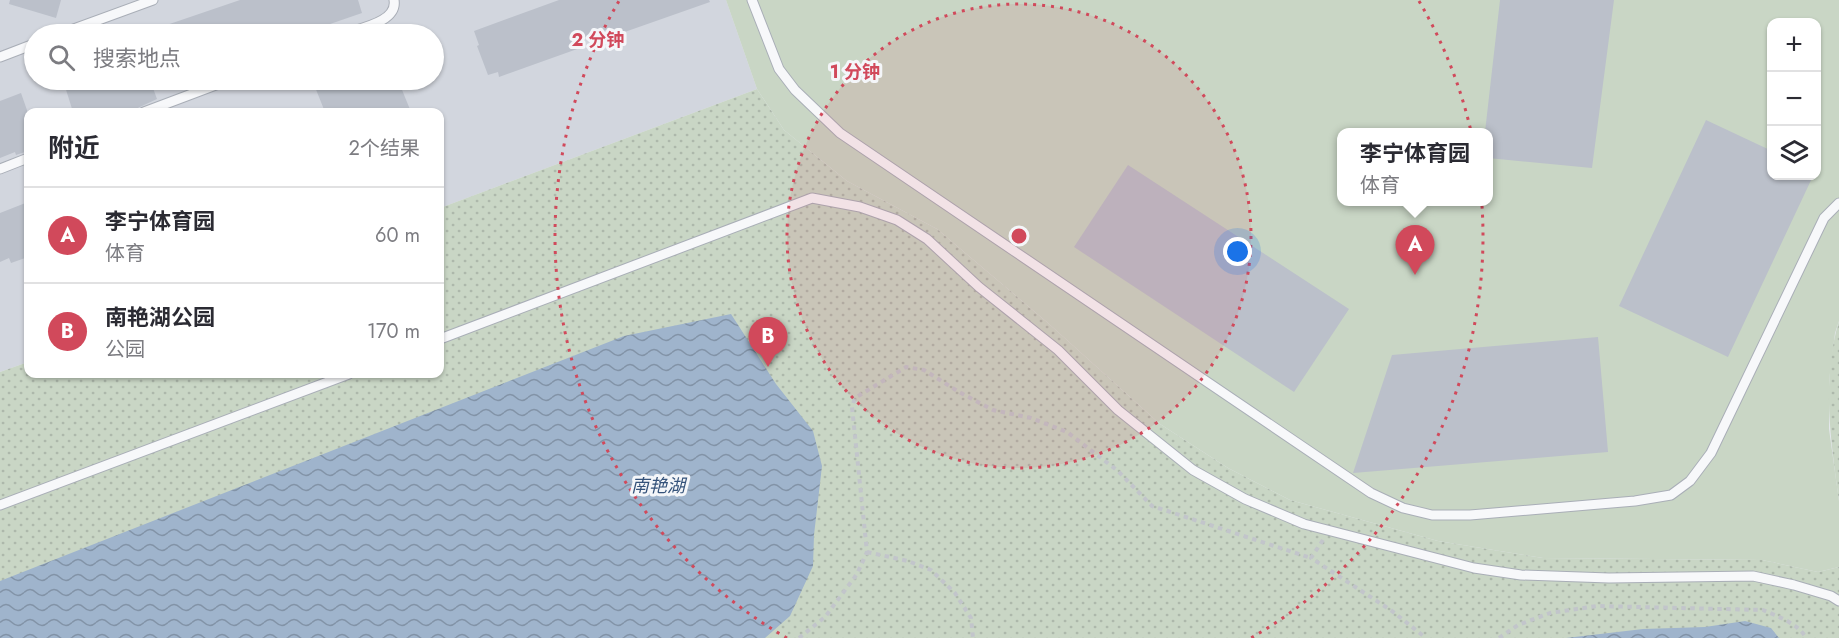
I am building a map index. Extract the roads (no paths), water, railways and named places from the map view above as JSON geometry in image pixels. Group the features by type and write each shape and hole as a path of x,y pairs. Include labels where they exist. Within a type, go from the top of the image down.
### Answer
{"lane":[{"path":"87,24 153,0"},
{"path":"371,24 387,18 394,9 394,0"},
{"path":"752,0 779,69 795,90 840,133 1371,493 1403,508 1432,515 1635,501 1671,495 1690,481 1711,453 1824,218 1839,203"},
{"path":"0,57 24,48"},
{"path":"155,108 202,90"},
{"path":"0,169 24,160"},
{"path":"444,337 812,198 860,207 897,220 927,239 979,287 1058,350 1118,410 1193,470 1245,499 1304,524 1474,568 1521,575 1609,578 1753,576 1794,585 1831,596 1839,601"},
{"path":"0,505 338,378"}],"water":[{"name":"南艳湖","path":"731,314 776,384 813,431 822,466 813,566 790,616 765,638 0,638 0,581 624,336"},
{"path":"1745,621 1771,628 1779,638 1566,638 1643,629 1705,627"}],"place":[{"name":"李宁体育园","path":"1415,275"},
{"name":"南艳湖公园","path":"768,367"}]}
